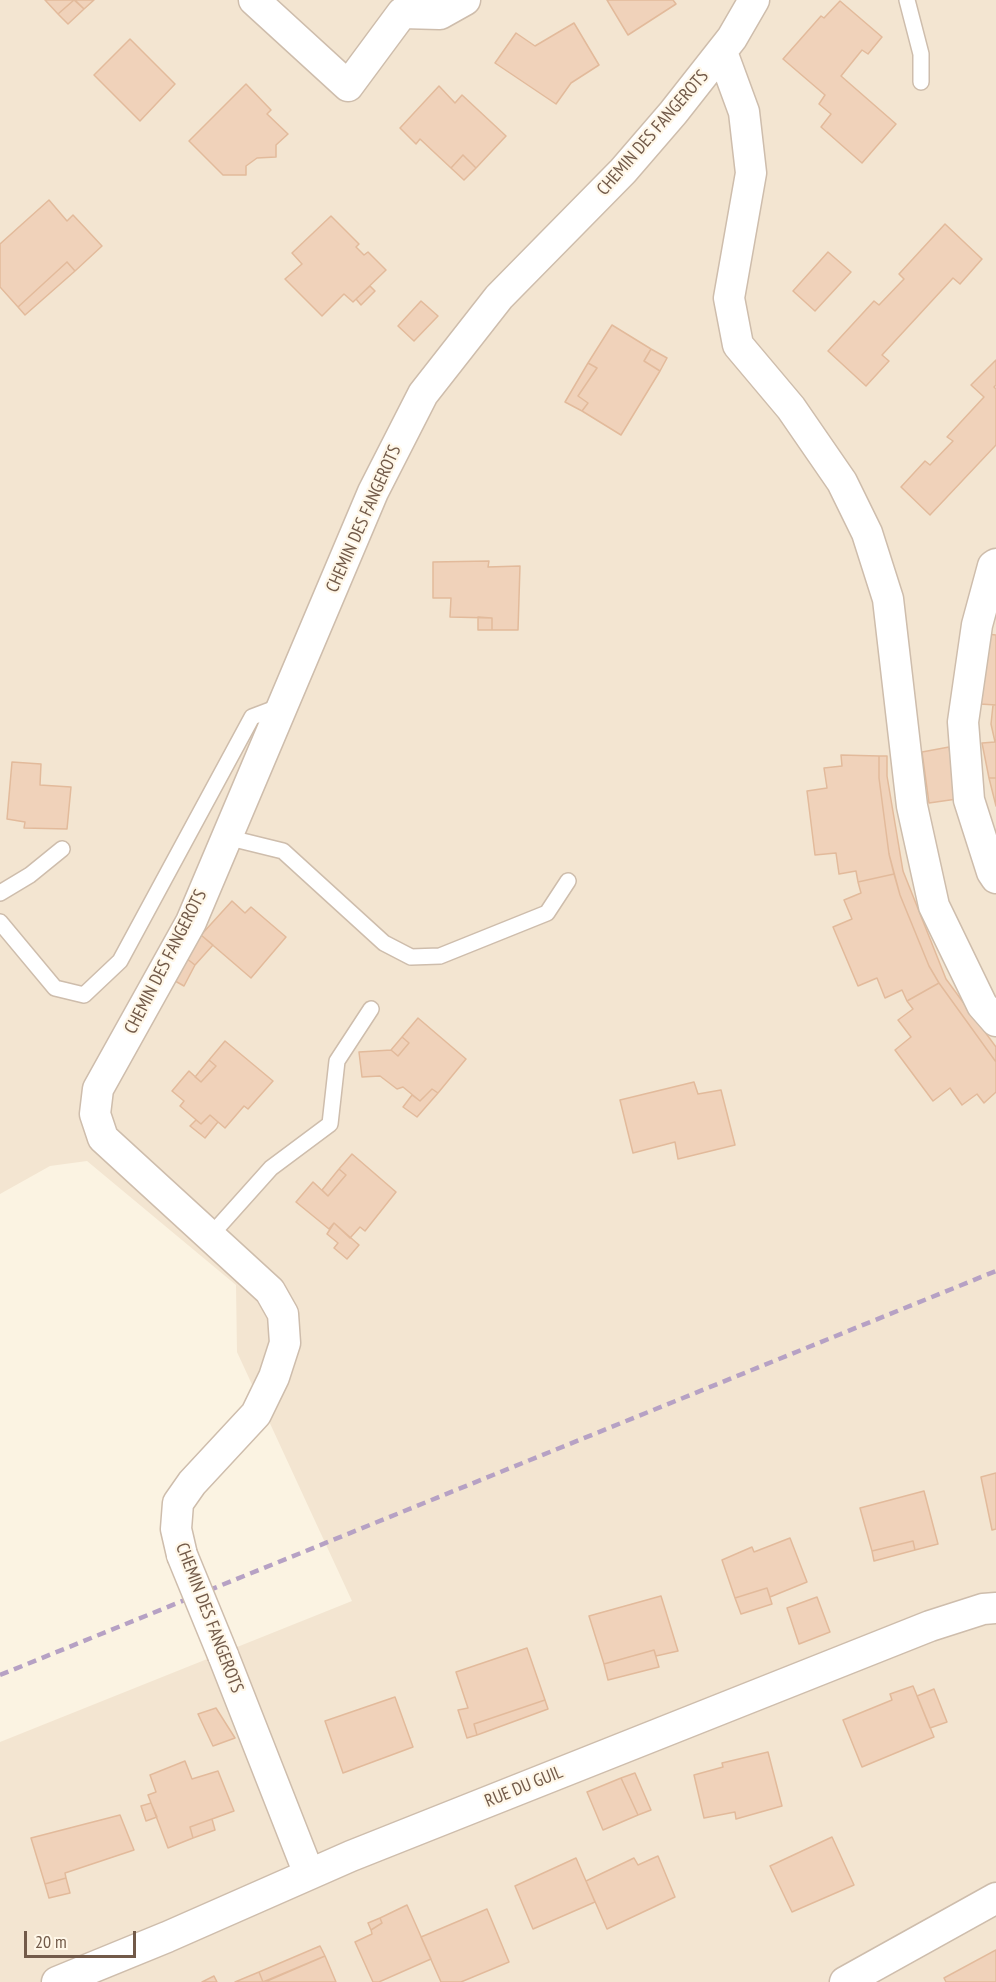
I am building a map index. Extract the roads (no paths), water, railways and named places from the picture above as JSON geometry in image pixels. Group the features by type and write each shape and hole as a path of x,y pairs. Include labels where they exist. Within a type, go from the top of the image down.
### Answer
{"street":[{"path":"254,0 348,86 401,7 440,14 465,0"},
{"name":"CHEMIN DES FANGEROTS","path":"309,1874 182,1555 176,1529 178,1503 192,1483 256,1414 274,1377 285,1343 283,1314 270,1291 104,1138 95,1114 98,1089 191,922 373,492 423,394 499,297 623,171 722,52 753,0"},
{"path":"722,52 744,112 751,173 729,298 738,345 790,408 842,482 867,533 888,599 912,806 934,906 982,1005 996,1021"},
{"path":"996,564 993,566 977,625 963,722 969,800 992,872 996,878"},
{"name":"RUE DU GUIL","path":"57,1982 167,1937 309,1874 930,1626 983,1609 996,1608"},
{"path":"845,1982 996,1898"}],"lane":[{"path":"906,0 921,54 921,82"},
{"path":"0,922 55,988 84,995 120,961 252,717 282,705"},
{"path":"226,837 283,851 384,942 411,957 440,956 547,913 568,881"},
{"path":"0,893 30,876 62,849"},
{"path":"211,1235 271,1168 330,1124 337,1061 371,1009"}],"railway":[{"path":"0,1675 996,1271"}]}
